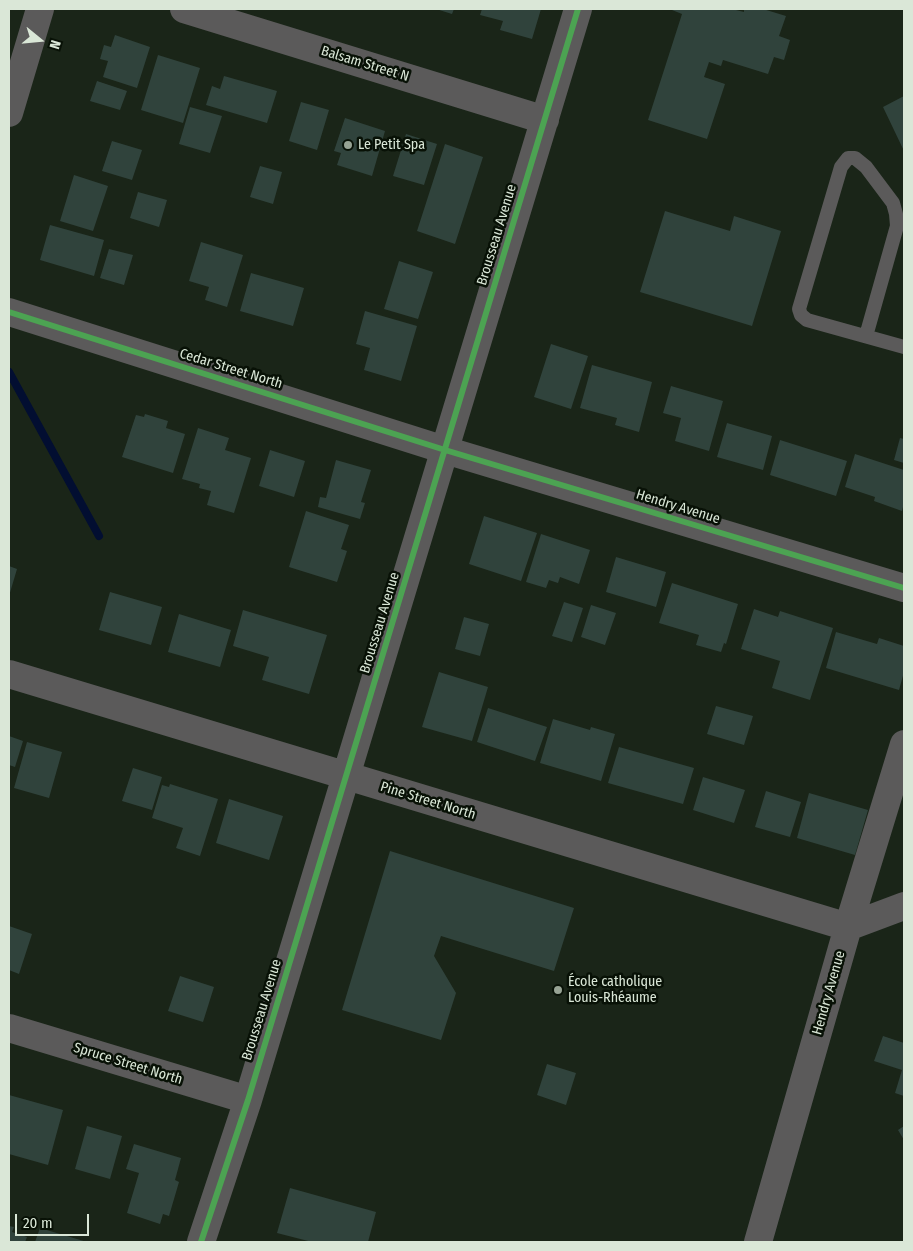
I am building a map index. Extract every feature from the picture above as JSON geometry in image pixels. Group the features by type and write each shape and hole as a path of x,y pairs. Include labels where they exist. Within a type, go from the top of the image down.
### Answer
{"street":[{"path":"9,113 40,9"},
{"name":"Balsam Street N","path":"184,9 545,120"},
{"name":"Brousseau Avenue","path":"201,1242 248,1100 578,9"},
{"name":"Cedar Street North","path":"9,312 445,450"},
{"name":"Hendry Avenue","path":"445,450 904,588"},
{"name":"Pine Street North","path":"9,674 848,927"},
{"name":"Hendry Avenue","path":"758,1242 848,927 904,744"},
{"path":"848,927 904,906"},
{"name":"Spruce Street North","path":"9,1028 248,1100"}],"lane":[{"path":"866,336 897,226 896,214 892,203 866,167 856,158 848,158 840,167 799,309 801,315 807,320 904,347"}],"building":[{"path":"436,9 454,9 452,14"},
{"path":"482,9 541,9 532,39 500,30 503,21 480,15"},
{"path":"672,9 732,9 744,12 744,9 763,9 786,16 779,36 790,40 784,60 774,57 768,74 723,60 721,66 709,62 704,77 725,84 707,139 648,120 682,14"},
{"path":"115,35 150,47 137,88 103,77 108,61 100,59 104,45 111,47"},
{"path":"158,55 200,68 183,123 141,110"},
{"path":"224,76 277,91 267,123 206,105 212,86 220,89"},
{"path":"97,81 127,91 120,110 90,101"},
{"path":"904,96 904,151 883,107"},
{"path":"301,102 329,110 317,150 289,141"},
{"path":"190,107 222,116 210,153 179,144"},
{"path":"345,118 385,131 372,176 337,165 341,153 334,151"},
{"path":"406,134 437,144 424,185 393,176"},
{"path":"112,141 142,150 132,180 102,171"},
{"path":"445,144 483,157 455,244 417,231"},
{"path":"260,166 282,172 273,204 250,197"},
{"path":"74,175 108,186 93,231 60,221"},
{"path":"138,192 167,200 159,227 130,218"},
{"path":"665,211 730,231 734,216 781,231 752,326 640,292"},
{"path":"50,225 104,240 94,276 40,260"},
{"path":"201,242 243,255 227,307 205,300 209,287 189,281"},
{"path":"109,249 133,255 124,285 100,278"},
{"path":"399,261 433,272 418,319 384,309"},
{"path":"251,273 304,288 293,326 240,311"},
{"path":"365,311 417,326 401,381 364,370 370,348 356,344"},
{"path":"551,344 588,356 571,409 534,397"},
{"path":"592,365 652,382 639,432 615,425 617,418 580,408"},
{"path":"671,386 723,401 709,451 675,441 681,418 663,413"},
{"path":"145,414 168,421 166,428 185,434 173,473 122,457 136,415 144,417"},
{"path":"727,423 772,436 763,470 717,457"},
{"path":"198,428 229,438 225,450 251,458 234,513 207,505 211,491 199,488 200,484 182,479"},
{"path":"900,438 904,439 904,463 894,460"},
{"path":"780,440 847,461 836,496 770,475"},
{"path":"270,450 305,461 294,497 259,486"},
{"path":"855,454 904,470 904,503 902,511 874,501 875,497 845,487"},
{"path":"336,460 371,470 361,502 365,503 360,519 318,507 320,497 326,498"},
{"path":"306,511 349,525 341,549 347,551 337,582 289,567"},
{"path":"484,516 537,533 521,581 469,564"},
{"path":"541,534 590,550 579,584 560,577 558,583 549,580 546,588 526,582"},
{"path":"616,557 666,572 656,607 606,592"},
{"path":"9,566 17,569 9,596"},
{"path":"672,583 738,604 726,644 724,643 721,652 696,645 699,635 659,623"},
{"path":"110,592 162,607 151,645 99,630"},
{"path":"564,602 583,608 572,642 552,636"},
{"path":"591,605 616,613 605,645 581,637"},
{"path":"754,609 778,617 780,611 833,628 810,700 772,688 780,661 741,649"},
{"path":"243,610 327,635 309,694 262,680 269,657 233,646"},
{"path":"179,614 231,630 220,667 168,652"},
{"path":"464,617 489,624 480,656 455,649"},
{"path":"836,632 877,644 879,638 904,646 904,672 899,690 826,668"},
{"path":"439,672 488,687 472,741 422,727"},
{"path":"716,706 753,716 744,745 707,734"},
{"path":"488,708 547,727 535,761 477,742"},
{"path":"553,719 590,730 591,727 615,734 601,781 540,763"},
{"path":"9,736 23,741 15,767 9,765"},
{"path":"27,742 62,752 49,798 14,788"},
{"path":"619,747 694,768 683,804 608,783"},
{"path":"133,768 162,777 152,810 122,801"},
{"path":"703,777 745,790 734,823 693,810"},
{"path":"170,784 218,799 200,856 176,848 183,828 152,818 162,785 169,787"},
{"path":"766,791 801,802 790,837 755,827"},
{"path":"809,793 868,810 855,855 797,838"},
{"path":"229,799 283,816 269,860 216,843"},
{"path":"390,851 574,908 554,971 441,936 434,956 456,993 441,1040 342,1010"},
{"path":"9,926 32,934 19,974 9,970"},
{"path":"180,976 214,987 203,1022 168,1011"},
{"path":"883,1036 904,1043 904,1096 895,1093 902,1070 874,1061"},
{"path":"547,1064 576,1073 566,1105 537,1095"},
{"path":"9,1095 63,1110 48,1165 9,1154"},
{"path":"87,1126 122,1136 110,1179 75,1169"},
{"path":"904,1126 904,1140 898,1130"},
{"path":"134,1144 181,1158 175,1180 179,1182 169,1216 163,1214 160,1224 127,1213 139,1173 126,1169"},
{"path":"290,1188 376,1212 368,1242 312,1242 277,1233"},
{"path":"9,1226 14,1227 12,1232 27,1237 25,1242 9,1242"},
{"path":"40,1228 87,1242 35,1242"}],"waterway":[{"path":"9,372 99,536"}],"cycle path":[{"path":"201,1242 248,1100 578,9"},
{"path":"9,312 445,450 904,588"}],"place":[{"name":"Le Petit Spa","path":"348,145"},
{"name":"École catholique Louis-Rhéaume","path":"558,990"}]}
